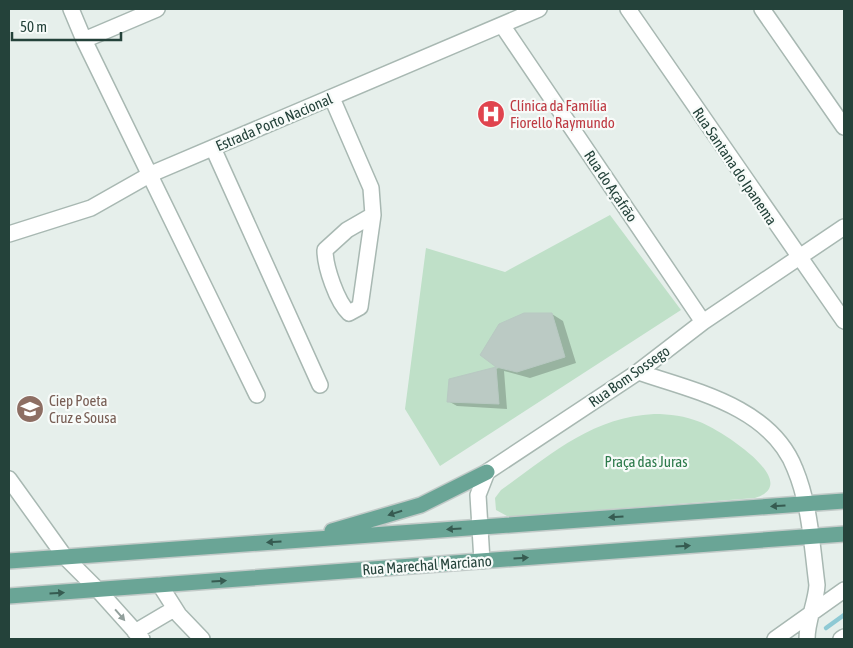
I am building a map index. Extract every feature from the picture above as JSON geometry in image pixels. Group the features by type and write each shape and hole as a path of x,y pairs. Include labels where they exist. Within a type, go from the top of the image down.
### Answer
{"main road":[{"path":"295,540 378,519 421,505 487,472"},
{"path":"9,561 844,501"},
{"name":"Rua Marechal Marciano","path":"9,596 844,534"}],"street":[{"path":"71,9 84,40 257,394"},
{"path":"84,40 157,9"},
{"name":"Estrada Porto Nacional","path":"9,234 91,208 151,174 539,9"},
{"name":"Rua Santana do Ipanema","path":"628,9 844,321"},
{"path":"762,9 844,127"},
{"name":"Rua do Açafrão","path":"502,25 703,322"},
{"path":"332,98 371,188 372,215 360,307 350,313 342,307 325,261 325,250 347,230 372,215"},
{"path":"214,148 320,385"},
{"name":"Rua Bom Sossego","path":"487,472 638,372 703,322 844,227"},
{"path":"638,372 728,404 766,429 781,446 794,467 805,504 817,585 806,639"},
{"path":"482,561 478,495 487,472"},
{"path":"9,479 65,557 98,590 138,636 174,609"},
{"path":"160,585 174,609 202,639"},
{"path":"775,639 844,590"}],"green space":[{"path":"610,215 681,310 440,466 405,409 426,248 505,272"},
{"name":"Praça das Juras","path":"654,414 672,415 700,422 739,445 765,469 770,481 768,491 755,498 523,516 507,516 496,510 495,498 501,490 573,440 611,422"}],"building":[{"path":"524,313 552,313 565,357 517,372 496,367 480,355 499,324"},
{"path":"496,367 499,404 447,402 449,379"}],"waterway":[{"path":"826,628 844,615"}],"place":[{"name":"Clínica da Família Fiorello Raymundo","path":"491,114"},
{"name":"Ciep Poeta Cruz e Sousa","path":"30,409"}]}
